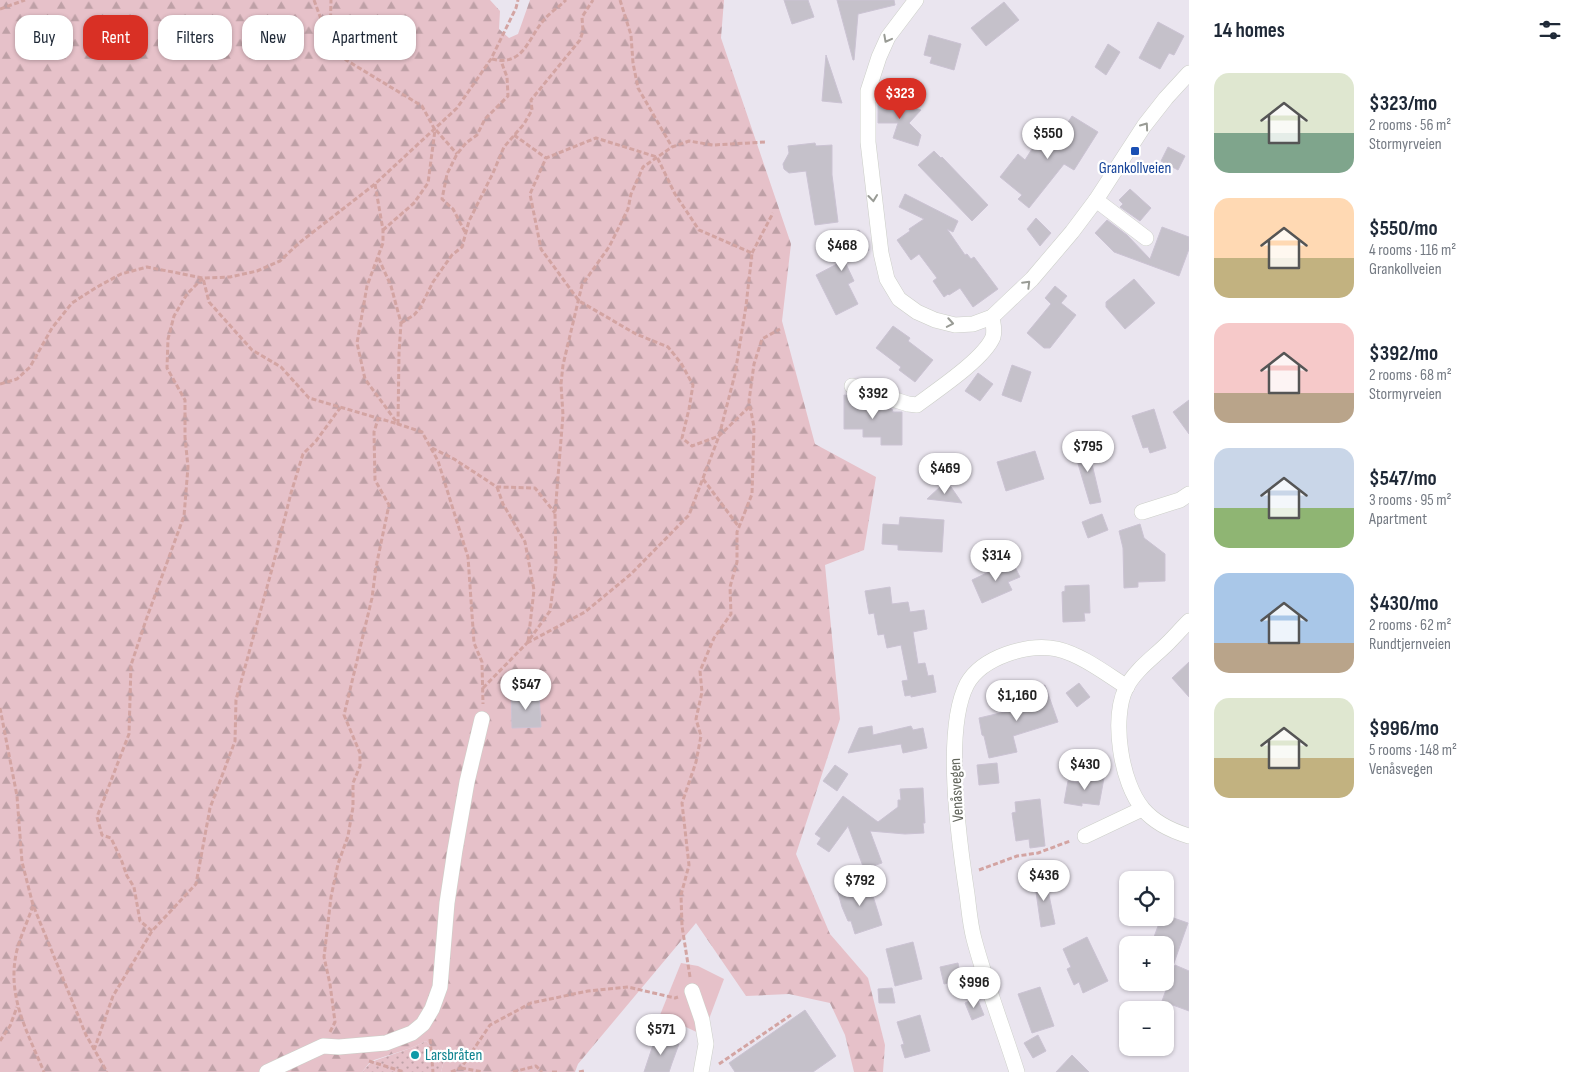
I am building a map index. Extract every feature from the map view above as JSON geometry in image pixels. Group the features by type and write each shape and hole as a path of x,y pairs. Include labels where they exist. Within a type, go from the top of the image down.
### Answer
{"street":[{"path":"915,0 888,37 868,91 868,142 881,253 888,279 899,299 917,312 935,320 955,325 974,324 992,317 1032,279 1096,200 1144,126 1189,73"},
{"path":"1096,200 1146,238"},
{"path":"852,386 908,404 917,404 971,363 987,346 994,329 992,317"},
{"path":"1142,512 1180,500 1189,494"},
{"path":"1189,621 1142,666 1127,687 1122,700 1119,727 1120,749 1126,775 1133,794 1142,809 1165,827 1189,836"},
{"name":"Venåsvegen","path":"1017,1072 974,938 964,874 959,831 954,750 960,704 967,683 974,675 993,661 1010,652 1026,648 1044,647 1059,650 1087,662 1127,687"},
{"path":"267,1072 323,1046 339,1047 378,1044 412,1033 423,1024 432,1009 440,987 447,903 467,782 482,719"},
{"path":"1085,836 1142,809"},
{"path":"692,991 705,1032 707,1069"}],"path":[{"path":"0,9 25,0"},
{"path":"314,0 319,15"},
{"path":"331,0 331,15"},
{"path":"0,384 17,379 30,368 52,328 72,303 121,274 147,268 203,278 230,277 257,271 280,261 299,243 375,184 457,108 491,59 516,8 518,0"},
{"path":"491,59 501,62 512,58 528,46 543,21 566,0"},
{"path":"401,323 414,315 420,308 442,269 452,255 462,248 475,208 494,173 504,147 524,124 532,110 531,100 580,40 583,31 582,17 593,0"},
{"path":"620,0 631,35 633,64 638,88 672,147"},
{"path":"346,60 422,106 435,130 457,154"},
{"path":"466,233 453,209 442,198 447,174 457,154 476,135 485,119 508,96 507,77 501,62"},
{"path":"383,230 414,203 428,183 435,130"},
{"path":"514,135 546,158"},
{"path":"750,406 719,436 692,446 682,438 689,409 692,385 681,363 668,347 636,334 620,323 579,301 541,249 530,194 546,158 596,138 657,157 675,194 698,230 752,253"},
{"path":"483,688 528,643 550,611 556,566 555,514 563,415 561,384 563,365 582,285 609,247 628,209 630,194 643,167 672,147 689,141 713,144 766,142"},
{"path":"375,184 383,230 383,243 367,286 357,343 365,379 398,424"},
{"path":"528,643 585,612 631,574 688,515 719,436 735,374 752,253 773,213"},
{"path":"378,257 391,286 401,323 398,424"},
{"path":"203,278 209,302 252,350 281,367 309,398 422,432 438,460 468,557 474,643 482,662 482,719"},
{"path":"152,931 140,922 134,887 110,838 102,835 97,817 104,804 129,734 131,665 184,516 188,467 185,437 185,400 167,368 168,339 174,316 182,301 203,278"},
{"path":"461,1068 490,1026 531,1003 588,990 628,987 676,998 692,991 682,926 681,895 689,865 682,802 696,762 701,736 696,719 702,692 700,671 714,638 731,614 730,588 737,562 737,532 752,494 754,427 749,400 754,364 762,339 780,329"},
{"path":"94,1050 113,996 152,931 196,884 210,808 236,741 236,700 291,493 303,454 316,441 340,408"},
{"path":"323,1046 335,1022 324,957 331,897 338,864 348,836 353,808 353,783 360,766 360,753 344,715 372,598 376,567 389,505 375,480 374,432 378,418"},
{"path":"431,447 454,459 497,487 535,488 555,514"},
{"path":"703,478 739,527"},
{"path":"497,487 503,504 525,542 534,590 528,643"},
{"path":"0,708 17,796 22,862 33,905 79,1018 107,1072"},
{"path":"964,874 992,867 1017,856 1038,853 1085,836"},
{"path":"33,905 17,949 13,978 17,1006 44,1072"},
{"path":"0,1041 10,1026 17,1006"},
{"path":"707,1069 790,1015"},
{"path":"513,1072 536,1066 542,1072"},
{"path":"451,1072 461,1068 483,1072"},
{"path":"579,1072 584,1071"}],"green space":[{"path":"0,0 490,0 500,11 499,29 509,38 518,34 530,0 724,0 721,38 791,244 782,321 815,444 876,477 864,550 825,565 840,719 796,854 830,934 868,978 885,1045 883,1072 854,1072 845,1035 830,1003 789,994 746,996 696,923 578,1064 575,1072 441,1072 444,1061 426,1041 371,1061 362,1072 0,1072"},
{"path":"681,963 698,966 724,979 703,1035 660,1015"},
{"name":"Larsbråten","path":"426,1041 444,1061 441,1072 362,1072 371,1062"}],"building":[{"path":"784,0 808,0 814,17 792,24"},
{"path":"837,0 894,0 895,5 858,14 854,60 853,60"},
{"path":"1004,2 1019,20 986,46 971,28"},
{"path":"1158,22 1184,36 1174,55 1169,53 1160,69 1139,58"},
{"path":"929,35 961,44 954,70 930,63 932,57 924,55"},
{"path":"1108,44 1120,52 1106,75 1095,67"},
{"path":"826,55 842,103 822,101"},
{"path":"878,101 892,101 921,110 909,123 921,135 918,146 893,138 898,123 878,123"},
{"path":"1072,116 1098,132 1074,170 1064,164 1029,208 1018,199 1022,195 1000,177 1018,154 1025,160 1044,130 1058,138"},
{"path":"815,143 816,146 832,145 832,175 838,222 815,225 806,171 789,173 784,169 783,164 789,153 788,146"},
{"path":"1168,147 1185,156 1178,170 1161,161"},
{"path":"934,151 988,205 972,221 918,165"},
{"path":"1130,189 1151,208 1140,221 1120,207 1123,204 1119,200"},
{"path":"905,194 958,221 953,232 947,229 965,255 967,254 971,259 974,257 998,289 973,307 960,288 944,297 933,281 937,278 919,254 911,260 897,240 924,219 899,207"},
{"path":"1036,218 1051,233 1040,246 1027,229"},
{"path":"1107,220 1127,235 1150,259 1162,227 1189,237 1189,249 1179,276 1114,252 1095,233"},
{"path":"859,230 869,250 845,262 854,281 848,284 858,304 836,315 816,275 837,264 826,246"},
{"path":"1134,279 1155,303 1125,329 1106,307 1106,302"},
{"path":"1055,286 1067,296 1061,303 1076,315 1050,348 1044,348 1027,333 1051,304 1045,298"},
{"path":"893,326 910,338 908,341 933,360 915,382 899,370 901,367 876,348"},
{"path":"1012,365 1031,372 1021,402 1002,395"},
{"path":"978,373 993,384 980,401 965,391"},
{"path":"844,395 881,405 881,407 892,409 893,412 902,412 902,445 881,445 881,437 863,437 863,429 844,429"},
{"path":"1189,400 1189,434 1173,412"},
{"path":"1154,409 1166,448 1150,453 1148,447 1143,448 1132,416"},
{"path":"1087,443 1101,502 1090,504 1076,457 1075,446"},
{"path":"1035,451 1044,479 1006,491 997,462"},
{"path":"941,486 951,487 962,503 927,499"},
{"path":"1102,514 1108,530 1088,538 1082,522"},
{"path":"900,517 944,520 942,552 898,550 898,545 882,544 883,524 899,525"},
{"path":"1140,524 1144,538 1165,554 1165,581 1138,582 1138,587 1124,588 1123,548 1119,531"},
{"path":"1012,561 1020,577 1008,582 1012,590 982,603 972,580"},
{"path":"1089,585 1090,613 1084,613 1085,621 1063,622 1062,592 1065,591 1065,586"},
{"path":"890,587 892,604 908,602 910,612 924,610 927,629 913,632 918,664 925,663 928,676 933,675 936,692 911,697 911,695 905,696 902,681 908,680 901,645 887,648 884,634 878,635 874,613 869,614 865,591"},
{"path":"1189,662 1189,697 1172,678"},
{"path":"1079,683 1090,697 1077,707 1066,693"},
{"path":"1045,685 1058,722 1013,736 1017,752 989,758 979,718 1026,707 1021,693"},
{"path":"539,694 541,727 512,728 511,695"},
{"path":"872,726 873,735 911,726 913,730 923,728 927,748 903,753 901,744 848,753 859,728"},
{"path":"997,763 999,783 979,785 977,765"},
{"path":"835,765 848,774 837,791 823,781"},
{"path":"1084,774 1104,778 1099,805 1082,803 1082,806 1064,803 1068,781 1083,782"},
{"path":"923,788 924,833 905,834 870,831 882,863 864,869 848,826 829,852 817,844 821,838 815,834 843,796 878,822 898,807 898,800 901,800 900,789"},
{"path":"1040,799 1045,846 1030,848 1029,839 1016,841 1012,813 1016,812 1015,802"},
{"path":"1045,876 1055,924 1041,927 1034,878"},
{"path":"868,880 882,925 855,934 851,921 848,921 842,907 837,889"},
{"path":"1174,918 1188,923 1174,963 1174,936 1154,936 1158,926 1174,926"},
{"path":"1087,937 1108,981 1083,993 1079,982 1074,985 1067,969 1071,967 1063,949"},
{"path":"913,942 922,979 895,986 886,949"},
{"path":"958,963 961,980 944,984 940,967"},
{"path":"1175,965 1189,971 1189,1011 1174,1005 1174,1001 1162,1001 1166,991 1174,991"},
{"path":"1040,987 1054,1026 1032,1033 1018,994"},
{"path":"892,988 895,1003 879,1003 878,989"},
{"path":"977,998 984,1015 972,1020 965,1003"},
{"path":"805,1010 836,1056 813,1072 735,1072 729,1063"},
{"path":"920,1015 930,1051 905,1058 901,1045 904,1044 897,1022"},
{"path":"1038,1035 1046,1051 1033,1058 1024,1043"},
{"path":"656,1036 679,1044 669,1072 644,1072"},
{"path":"1072,1055 1089,1072 1056,1072"}],"place":[{"name":"Grankollveien","path":"1135,151"},
{"name":"Larsbråten","path":"415,1055"}]}
